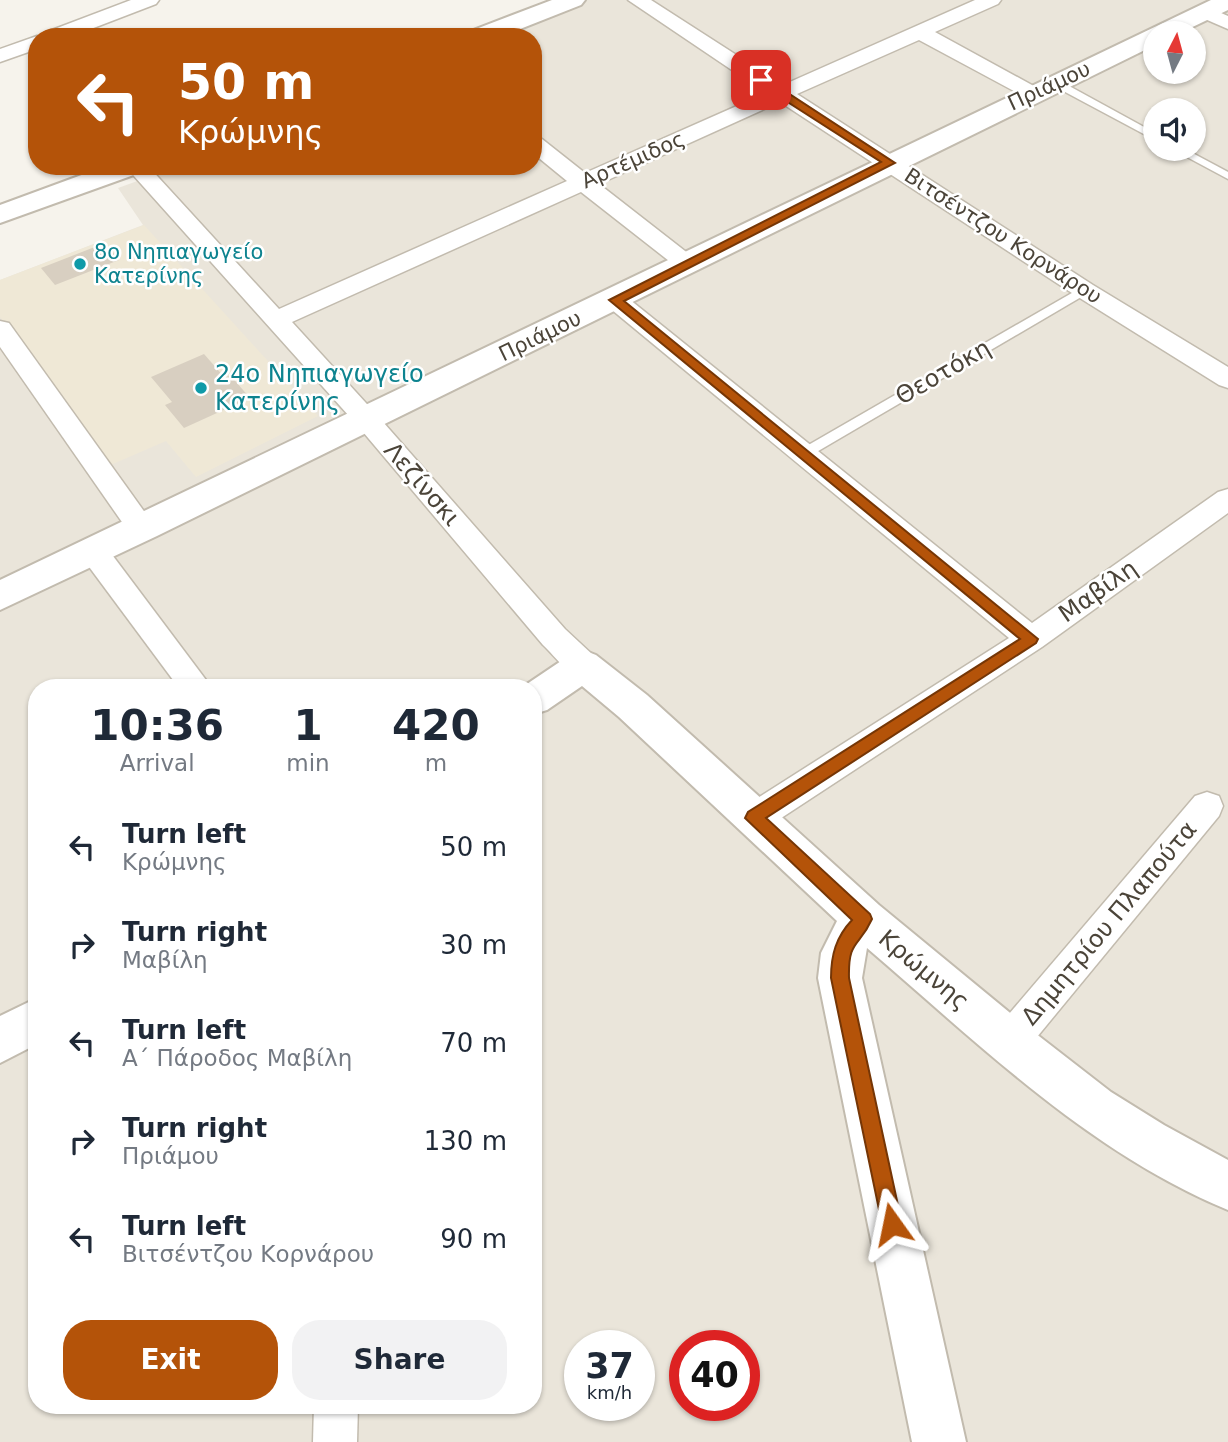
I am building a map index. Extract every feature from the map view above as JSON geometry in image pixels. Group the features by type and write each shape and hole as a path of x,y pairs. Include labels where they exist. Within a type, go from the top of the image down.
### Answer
{"street":[{"path":"75,28 149,0"},
{"path":"500,28 573,0"},
{"name":"Βιτσέντζου Κορνάρου","path":"638,0 1084,290 1228,379"},
{"name":"Αρτέμιδος","path":"275,320 991,0"},
{"path":"1186,21 1228,1"},
{"path":"1205,12 1228,23"},
{"path":"921,33 1045,88"},
{"name":"Πριάμου","path":"0,596 1143,42"},
{"path":"0,56 28,45"},
{"path":"542,150 687,263"},
{"path":"0,215 109,175"},
{"name":"Λεζίνσκι","path":"142,175 367,420 554,638 583,665"},
{"path":"615,300 1031,639"},
{"path":"0,329 141,528"},
{"name":"Μαβίλη","path":"754,818 1031,639 1228,499"},
{"path":"94,552 190,679"},
{"path":"542,693 583,665"},
{"name":"Κρώμνης","path":"583,665 633,706 864,919 1010,1041 1095,1108 1137,1136 1228,1186"},
{"name":"Δημητρίου Πλαπούτα","path":"1010,1041 1207,806"},
{"path":"864,919 848,937 840,958 840,978 939,1442"},
{"path":"0,1041 28,1024"},
{"path":"335,1442 336,1414"}],"lane":[{"path":"1045,88 1143,132"},
{"path":"1200,161 1228,176"},
{"name":"Θεοτόκη","path":"803,454 1084,290"}],"shaded area":[{"path":"573,0 1228,0 1228,1442 0,1442 0,280 143,225 118,188 154,175 542,175 542,28 500,28"},
{"path":"144,225 318,416 196,477 166,441 106,467 0,317 0,280"}],"building":[{"name":"8ο Νηπιαγωγείο Κατερίνης","path":"105,243 119,260 55,285 41,268"},
{"name":"24ο Νηπιαγωγείο Κατερίνης","path":"204,354 225,378 230,375 250,398 184,428 165,405 172,402 151,377"}],"place":[{"name":"8ο Νηπιαγωγείο Κατερίνης","path":"80,264"},
{"name":"24ο Νηπιαγωγείο Κατερίνης","path":"201,388"}],"route":[{"path":"761,80 889,163 615,300 1031,639 754,818 864,919 848,937 840,958 840,978 892,1224"}]}
